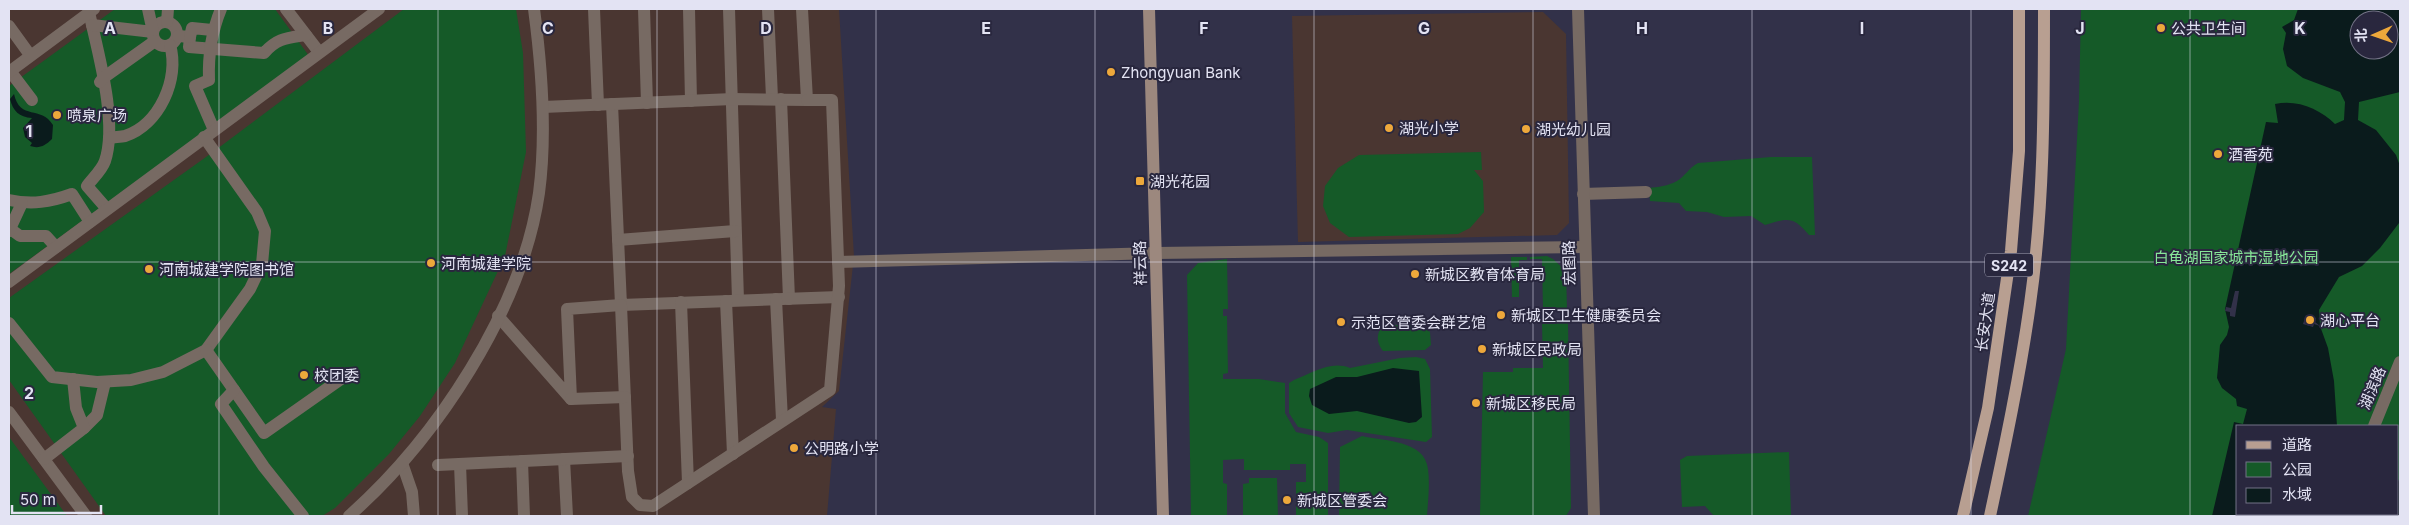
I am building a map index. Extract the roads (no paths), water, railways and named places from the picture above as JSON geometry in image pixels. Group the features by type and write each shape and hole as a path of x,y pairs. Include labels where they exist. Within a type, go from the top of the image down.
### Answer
{"main road":[{"name":"祥云路","path":"1149,9 1162,516"},
{"name":"长安大道","path":"1963,516 1988,408 2011,251 2019,151 2019,9"},
{"name":"S242","path":"1990,516 2015,399 2030,302 2041,202 2044,108 2044,9"}],"street":[{"path":"148,9 154,36 160,46 179,39 192,28 212,30"},
{"path":"167,22 168,9"},
{"path":"9,323 52,377 105,382 131,380 163,372 206,350 254,281 262,264 265,231 257,212 209,134 206,114 195,86 209,80 209,50 212,30 221,9"},
{"path":"286,9 320,52"},
{"path":"9,282 379,9"},
{"path":"349,516 376,492 402,463 445,408 498,316 528,244 539,193 543,107 534,9"},
{"path":"594,9 598,105"},
{"path":"644,9 647,103"},
{"path":"689,9 692,101"},
{"path":"729,9 733,99 733,454"},
{"path":"768,9 777,99 782,299 782,420"},
{"path":"802,9 807,100"},
{"name":"宏图路","path":"1578,9 1594,516"},
{"path":"92,15 154,36"},
{"path":"32,100 9,72 30,55 92,15"},
{"path":"56,247 46,236 20,236 9,229 15,201 48,203 72,194 87,186 104,162 109,138 92,15"},
{"path":"102,80 154,36 156,26 170,22 177,29 179,39 172,72 159,110 138,128 125,135 109,138"},
{"path":"9,26 30,55"},
{"path":"179,39 189,47 264,53 272,43 287,38 306,36"},
{"path":"543,107 612,104 647,103 733,99 832,100 839,297 830,390 653,506 640,505 632,497 628,456 612,104"},
{"path":"87,186 107,209"},
{"path":"1583,194 1646,192"},
{"path":"72,194 90,222"},
{"path":"618,240 734,231"},
{"path":"838,262 1156,252 1585,247"},
{"path":"571,399 567,309 680,302 839,297"},
{"path":"680,302 688,483"},
{"path":"498,316 571,399"},
{"path":"206,350 264,433 348,374"},
{"name":"湖滨路","path":"2374,425 2400,362"},
{"path":"73,379 76,408 84,428"},
{"path":"44,459 84,428 97,415 105,382"},
{"path":"234,390 221,404 264,467 303,516"},
{"path":"571,399 625,396"},
{"path":"9,412 86,516"},
{"path":"438,465 628,456"},
{"path":"564,459 567,516"},
{"path":"522,461 524,516"},
{"path":"402,463 412,492 414,516"},
{"path":"460,464 462,516"}],"water":[{"path":"2298,9 2400,9 2400,92 2359,102 2358,120 2376,130 2396,155 2400,166 2399,223 2380,248 2362,266 2339,277 2319,310 2320,326 2328,348 2334,381 2337,425 2236,425 2236,515 2317,515 2212,516 2234,422 2243,424 2247,409 2237,406 2236,399 2222,388 2217,378 2220,345 2227,335 2229,327 2225,309 2266,122 2278,123 2275,104 2283,103 2300,104 2308,107 2322,114 2335,124 2344,120 2345,102 2340,92 2303,78 2287,66 2283,49 2286,33 2282,27 2294,20"},
{"path":"14,94 21,107 43,116 53,125 52,139 44,145 39,147 30,146 32,143 25,137 23,128 32,118 20,115 15,110 10,99"},
{"path":"1393,368 1419,371 1422,417 1416,422 1409,423 1357,411 1329,414 1312,405 1309,396 1310,389 1336,377 1357,377"},
{"path":"2400,476 2400,516 2385,516 2399,515"}],"place":[{"name":"公共卫生间","path":"2161,28"},
{"name":"Zhongyuan Bank","path":"1111,72"},
{"name":"喷泉广场","path":"57,115"},
{"name":"湖光小学","path":"1389,128"},
{"name":"湖光幼儿园","path":"1526,129"},
{"name":"酒香苑","path":"2218,154"},
{"name":"湖光花园","path":"1140,181"},
{"name":"河南城建学院","path":"431,263"},
{"name":"河南城建学院图书馆","path":"149,269"},
{"name":"新城区教育体育局","path":"1415,274"},
{"name":"新城区卫生健康委员会","path":"1501,315"},
{"name":"湖心平台","path":"2310,320"},
{"name":"示范区管委会群艺馆","path":"1341,322"},
{"name":"新城区民政局","path":"1482,349"},
{"name":"校团委","path":"304,375"},
{"name":"新城区移民局","path":"1476,403"},
{"name":"公明路小学","path":"794,448"},
{"name":"新城区管委会","path":"1287,500"}],"park label":[{"name":"白龟湖国家城市湿地公园","path":"2236,257"}]}
